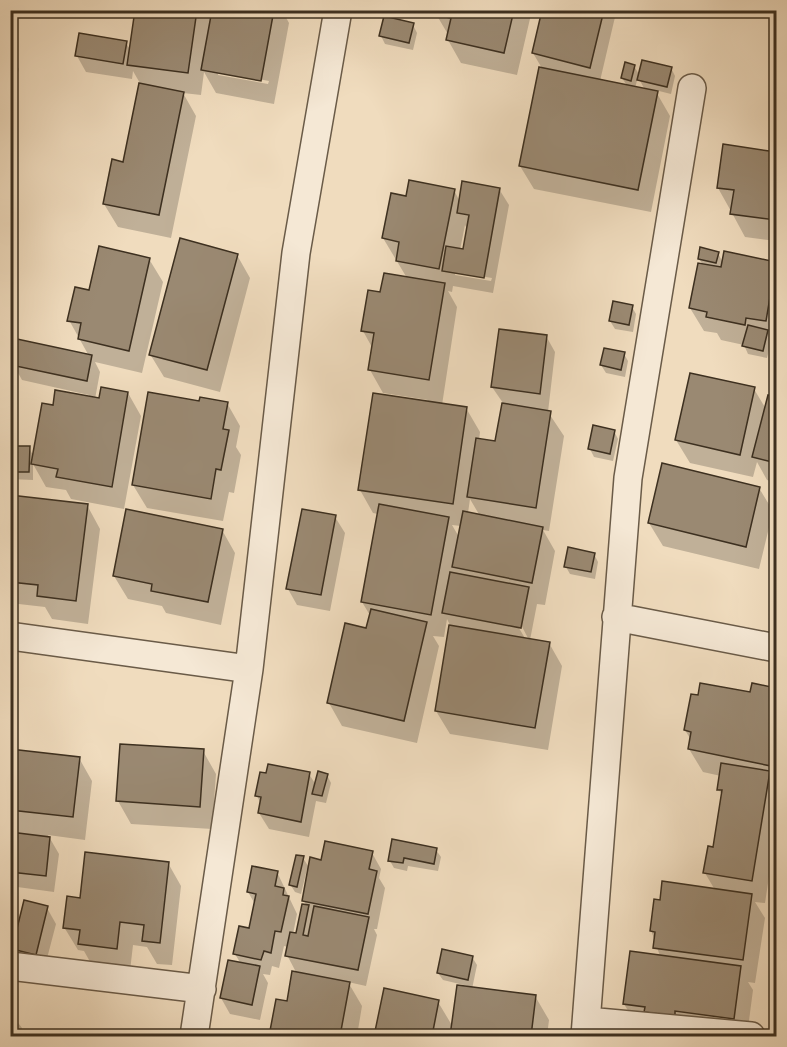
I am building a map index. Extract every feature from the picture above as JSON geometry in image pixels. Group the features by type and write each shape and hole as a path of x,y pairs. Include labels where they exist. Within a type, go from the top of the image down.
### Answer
{"street":[{"path":"194,1036 249,669 296,253 338,10"},
{"path":"692,88 628,478 586,1029 751,1036"},
{"path":"616,617 777,648"},
{"path":"10,636 249,669"},
{"path":"10,966 202,989"}],"building":[{"path":"135,10 197,10 188,73 127,65"},
{"path":"212,10 274,10 261,81 201,70"},
{"path":"436,10 514,10 504,53 446,40 451,18 435,15"},
{"path":"542,10 604,10 590,68 532,53"},
{"path":"384,16 414,23 409,43 379,36"},
{"path":"79,33 127,41 123,64 75,56"},
{"path":"642,60 672,67 667,87 637,80"},
{"path":"625,62 635,65 631,81 621,78"},
{"path":"539,67 658,91 638,190 519,166"},
{"path":"139,83 184,92 159,215 103,204 112,159 123,162"},
{"path":"723,144 776,152 776,220 730,214 734,190 717,188"},
{"path":"409,180 455,189 439,269 396,261 399,242 382,238 391,193 406,196"},
{"path":"462,181 500,188 484,278 442,271 446,246 463,249 469,215 457,213"},
{"path":"180,238 238,254 207,370 149,355"},
{"path":"99,246 150,258 129,351 78,339 81,323 67,321 75,287 89,290"},
{"path":"700,247 719,252 716,263 698,259"},
{"path":"724,251 776,262 766,321 746,318 745,325 706,317 707,312 689,308 698,263 721,267"},
{"path":"384,273 445,283 429,380 368,370 374,333 361,331 368,290 380,292"},
{"path":"613,301 633,305 629,325 609,321"},
{"path":"748,325 768,330 763,351 742,346"},
{"path":"499,329 547,335 540,394 491,387"},
{"path":"17,339 92,355 87,381 11,365"},
{"path":"604,348 625,352 621,370 600,365"},
{"path":"690,373 755,387 740,455 675,440"},
{"path":"101,387 128,392 112,487 56,477 58,469 31,464 42,403 53,405 55,390 99,398"},
{"path":"148,392 199,401 200,397 228,402 223,429 229,430 221,470 216,469 211,499 132,485"},
{"path":"373,393 467,407 453,504 358,490"},
{"path":"768,395 776,397 776,463 752,457"},
{"path":"502,403 551,411 536,508 467,497 476,438 495,441"},
{"path":"593,425 615,430 610,454 588,449"},
{"path":"10,446 30,446 29,472 10,472"},
{"path":"662,463 760,487 746,547 648,523"},
{"path":"10,495 88,504 76,601 37,596 38,585 10,582"},
{"path":"379,504 449,517 431,615 361,602"},
{"path":"126,509 223,529 208,602 151,591 152,584 113,576"},
{"path":"302,509 336,515 321,595 286,589"},
{"path":"463,511 543,527 532,583 452,567"},
{"path":"568,547 595,553 591,572 564,567"},
{"path":"450,572 529,587 521,628 442,613"},
{"path":"371,609 427,622 404,721 327,703 345,623 366,628"},
{"path":"449,625 550,642 535,728 435,711"},
{"path":"700,683 750,692 752,683 776,688 776,741 771,766 688,749 691,732 684,730 691,694 698,695"},
{"path":"120,744 204,749 200,807 116,801"},
{"path":"10,749 80,757 73,817 10,810"},
{"path":"721,763 770,771 752,881 703,873 708,846 713,847 722,790 717,790"},
{"path":"268,764 310,772 301,822 258,813 261,797 255,796 260,772 266,773"},
{"path":"318,771 328,774 322,796 312,794"},
{"path":"10,832 50,837 46,876 10,872"},
{"path":"392,839 437,848 434,864 404,858 403,863 388,861"},
{"path":"325,841 373,851 369,869 377,871 368,914 302,901 310,857 321,860"},
{"path":"85,852 169,862 160,943 142,941 144,925 120,922 117,949 78,944 80,930 63,928 67,896 80,898"},
{"path":"296,855 304,856 297,887 289,885"},
{"path":"252,866 278,871 275,886 284,888 283,895 289,896 281,932 275,931 271,953 264,951 261,960 233,954 239,926 249,928 256,894 247,892"},
{"path":"662,881 752,894 743,960 653,948 655,932 650,931 654,899 660,900"},
{"path":"24,900 48,906 36,955 12,949"},
{"path":"302,904 309,905 303,935 308,936 314,906 369,917 358,970 285,956 290,932 296,933"},
{"path":"442,949 473,956 468,980 437,973"},
{"path":"630,951 741,966 734,1019 675,1011 675,1016 644,1012 645,1007 623,1004"},
{"path":"228,960 260,966 252,1005 220,998"},
{"path":"292,971 350,982 340,1036 269,1036 276,999 287,1001"},
{"path":"457,985 536,995 531,1036 450,1036"},
{"path":"384,988 439,1000 432,1036 374,1036"},
{"path":"10,1010 14,1011 10,1033"}]}
